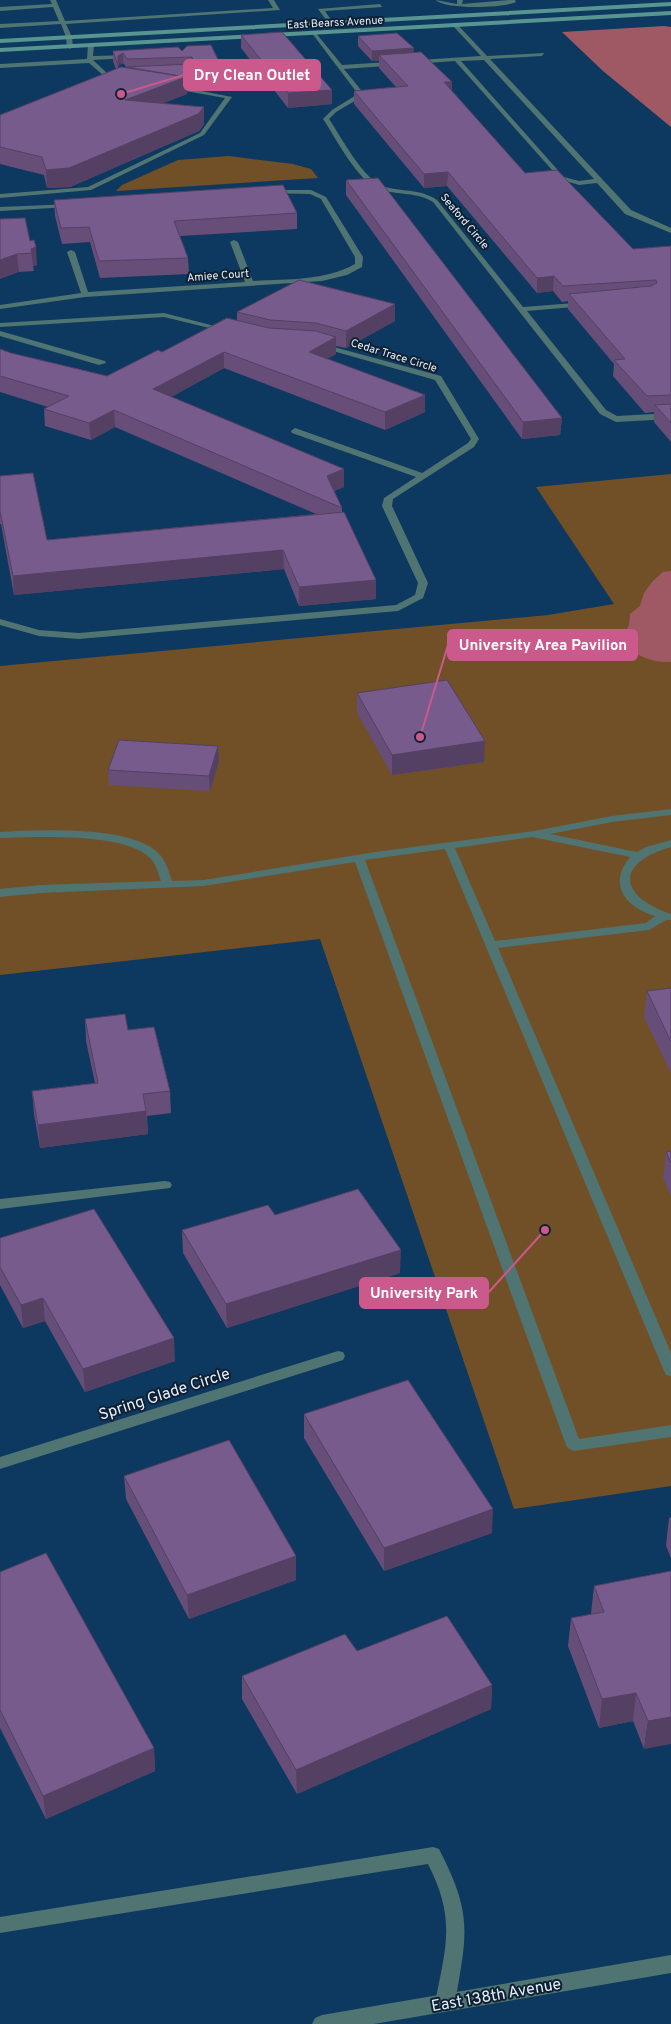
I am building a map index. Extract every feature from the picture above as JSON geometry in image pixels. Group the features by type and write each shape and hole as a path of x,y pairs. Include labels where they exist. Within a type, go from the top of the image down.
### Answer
{"main road":[{"path":"578,2 593,17"},
{"name":"East Bearss Avenue","path":"0,41 671,4"},
{"name":"East Bearss Avenue","path":"0,50 671,13"}],"street":[{"path":"0,26 277,10 271,0"},
{"path":"439,0 442,3 513,2 512,0"},
{"path":"0,9 54,3 69,37 70,47"},
{"path":"459,3 468,15"},
{"path":"330,23 321,9 380,6"},
{"path":"455,25 598,181 634,216 671,231"},
{"name":"Seaford Circle","path":"313,33 362,95 334,110 326,120 371,183 385,188 431,197 523,309 603,412 616,419 671,416"},
{"path":"91,45 91,60 106,75 123,76 131,81"},
{"path":"339,64 456,60 542,54"},
{"path":"0,66 134,57"},
{"path":"456,60 562,178 580,183 598,181"},
{"path":"113,83 123,76"},
{"path":"0,196 89,189 202,134 229,97 189,86 159,85"},
{"name":"Amiee Court","path":"0,307 85,295 322,279 344,273 359,265 358,256 324,198 311,192 264,192"},
{"path":"0,209 78,204"},
{"path":"234,242 250,284"},
{"path":"72,252 85,295"},
{"path":"523,309 591,303"},
{"path":"0,325 164,316 235,333"},
{"path":"0,333 102,363"},
{"name":"Cedar Trace Circle","path":"0,622 33,633 57,637 79,636 398,608 420,596 423,583 386,506 389,498 471,445 475,440 438,378 316,344"},
{"path":"295,431 422,476"},
{"path":"0,893 42,889 204,883 358,858 532,834 612,819 671,812"},
{"path":"0,835 60,834 133,842 155,855 168,884"},
{"path":"532,834 636,855"},
{"path":"667,916 646,908 633,898 625,887 623,876 627,865 636,855 651,848 671,844"},
{"path":"449,846 671,1371"},
{"path":"358,858 574,1445 671,1432"},
{"path":"491,945 649,926 667,916"},
{"path":"0,1204 165,1185"},
{"name":"Spring Glade Circle","path":"0,1464 338,1356"},
{"path":"0,1925 433,1855 444,1876 453,1903 457,1932 445,2003"},
{"name":"East 138th Avenue","path":"322,2024 671,1964"}],"shaded area":[{"path":"671,27 671,127 603,71 562,32"},
{"path":"229,156 293,164 311,169 318,178 116,191 122,185 178,160"},
{"path":"671,474 671,1486 514,1509 320,939 0,975 0,666 548,615 614,604 536,487"},
{"path":"671,571 671,662 656,661 637,654 623,637 629,625 630,614 640,606 644,593 663,572"}],"building":[{"path":"282,32 332,90 288,93 241,35"},
{"path":"397,33 414,48 372,51 358,36"},
{"path":"211,45 223,70 198,79 127,67 190,64 193,60 192,57 127,59 123,53 118,56 118,65 113,51 178,47 182,51 187,46"},
{"path":"421,52 452,82 444,82 525,173 557,170 633,249 671,246 671,395 647,396 614,360 625,359 569,294 651,286 657,283 656,280 563,286 554,276 537,278 448,172 424,174 354,91 408,86 379,55"},
{"path":"121,67 186,77 125,100 204,107 198,114 69,168 46,170 42,157 0,147 0,115"},
{"path":"378,178 562,418 523,422 346,180"},
{"path":"283,185 297,213 174,221 188,258 99,261 89,227 61,228 54,200"},
{"path":"25,218 30,241 34,240 36,247 31,249 32,253 17,254 0,260 0,219"},
{"path":"299,280 395,304 346,331 316,323 270,320 237,312"},
{"path":"227,318 269,328 316,331 336,337 309,352 425,395 385,412 224,352 153,389 344,469 327,476 342,508 114,410 89,423 44,409 69,396 0,376 0,349 107,376 158,350 162,352"},
{"path":"671,404 671,423 655,405"},
{"path":"33,473 47,540 344,512 376,580 299,587 283,550 13,576 0,511 0,476"},
{"path":"447,680 485,741 392,755 357,693"},
{"path":"119,740 218,746 209,776 108,770"},
{"path":"671,988 671,1042 647,991"},
{"path":"125,1014 128,1030 154,1027 170,1091 143,1094 146,1111 38,1125 32,1091 98,1083 85,1019"},
{"path":"671,1151 671,1163 666,1152"},
{"path":"358,1189 401,1250 226,1304 182,1230 268,1205 275,1215"},
{"path":"94,1209 174,1338 83,1369 43,1298 21,1305 0,1267 0,1238"},
{"path":"408,1380 493,1509 384,1548 304,1414"},
{"path":"229,1440 296,1556 187,1595 124,1476"},
{"path":"46,1553 154,1748 43,1796 0,1710 0,1572"},
{"path":"671,1571 671,1717 648,1721 636,1693 602,1699 571,1618 604,1612 594,1586"},
{"path":"447,1616 492,1685 296,1770 242,1676 345,1634 357,1651"}],"place":[{"name":"Dry Clean Outlet","path":"121,94"},
{"name":"University Area Pavilion","path":"420,737"},
{"name":"University Park","path":"545,1230"}]}
